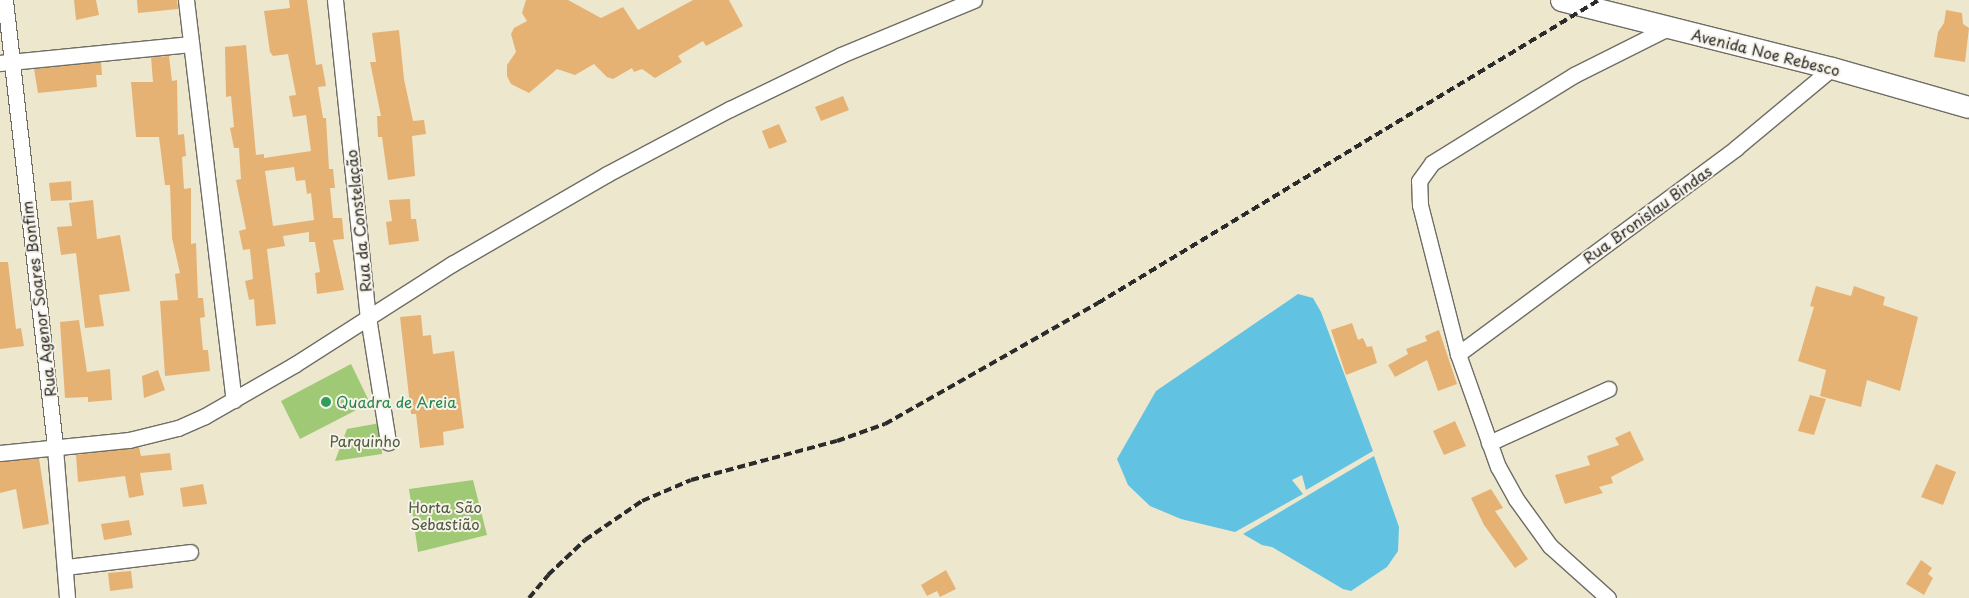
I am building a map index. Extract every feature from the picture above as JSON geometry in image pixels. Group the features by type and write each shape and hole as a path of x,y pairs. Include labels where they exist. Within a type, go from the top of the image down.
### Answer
{"main road":[{"name":"Avenida Noe Rebesco","path":"1561,0 1832,68 1969,107"}],"street":[{"name":"Rua Agenor Soares Bonfim","path":"5,0 6,62 56,448 68,598"},
{"path":"186,0 234,400"},
{"name":"Rua da Constelação","path":"335,0 368,317 388,442"},
{"path":"0,453 129,440 178,428 234,400 452,264 607,174 730,108 842,55 974,0"},
{"path":"1608,598 1550,546 1516,499 1489,443 1458,354 1420,205 1419,180 1432,163 1574,75 1668,28"},
{"path":"6,62 190,44"},
{"name":"Rua Bronislau Bindas","path":"1458,354 1736,148 1832,68"},
{"path":"1489,443 1608,389"},
{"path":"66,567 190,552"}],"green space":[{"name":"Quadra de Areia","path":"351,364 370,403 300,439 281,401"},
{"name":"Parquinho","path":"380,423 382,454 335,461 347,429"},
{"name":"Horta São Sebastião","path":"473,480 487,535 418,552 409,489"}],"water":[{"path":"1298,294 1313,298 1321,312 1373,451 1306,490 1302,475 1292,480 1303,494 1235,532 1181,519 1150,506 1128,485 1117,459 1156,391"},
{"path":"1374,456 1399,527 1398,551 1387,567 1351,591 1343,589 1272,547 1262,545 1243,534"}],"building":[{"path":"74,0 96,0 99,15 76,20"},
{"path":"137,0 177,0 178,9 138,13"},
{"path":"289,0 307,0 316,65 322,64 326,86 318,87 323,118 326,118 329,169 333,169 335,188 330,188 333,218 342,218 344,239 333,240 344,290 317,294 315,273 320,272 315,242 309,242 309,232 283,236 285,246 267,249 276,324 256,326 254,299 249,300 245,281 253,279 250,249 243,250 239,231 246,229 236,180 241,179 239,148 234,148 230,128 234,127 231,96 226,97 225,47 246,45 256,155 264,154 264,158 311,151 306,115 293,117 289,96 296,95 288,54 273,56 270,52 264,11 290,8","holes":["294,167 296,181 305,180 307,194 311,193 314,220 273,226 265,171"]},
{"path":"526,0 568,0 601,18 623,7 638,30 693,0 729,0 743,26 706,46 703,41 678,56 682,62 655,78 642,69 634,72 632,68 613,79 607,77 594,64 575,75 557,69 529,93 511,84 507,76 507,65 516,52 511,34 514,28 527,21 522,13"},
{"path":"1946,10 1962,13 1963,24 1969,28 1965,62 1934,57 1938,32 1944,23"},
{"path":"399,30 404,79 413,121 424,120 426,134 412,136 415,176 388,180 382,137 378,137 377,116 381,116 370,62 376,62 372,33"},
{"path":"169,56 172,81 177,80 178,135 184,134 186,156 182,157 184,189 191,188 191,244 196,243 198,298 203,298 205,317 200,318 203,350 208,350 210,371 165,376 160,301 178,300 175,274 180,273 172,238 170,185 165,185 159,137 136,137 131,82 153,82 151,57"},
{"path":"101,62 102,75 96,75 97,87 38,93 34,69"},
{"path":"843,96 849,110 821,121 815,107"},
{"path":"779,124 787,142 769,149 762,131"},
{"path":"71,181 72,200 51,201 49,183"},
{"path":"410,199 411,219 416,219 419,241 389,245 386,222 392,221 389,200"},
{"path":"93,200 97,239 120,235 130,291 99,295 104,326 85,328 76,253 61,255 57,227 72,226 69,203"},
{"path":"0,262 8,262 16,329 21,328 24,346 0,349"},
{"path":"1816,286 1851,296 1854,286 1885,297 1883,305 1918,317 1900,391 1867,380 1861,407 1820,396 1826,370 1798,361 1814,307 1810,306"},
{"path":"421,315 423,336 431,335 433,354 454,351 464,428 443,432 444,445 420,448 416,414 411,414 400,317"},
{"path":"79,320 87,372 110,369 112,400 88,402 88,397 65,398 60,322"},
{"path":"1352,323 1358,340 1363,338 1367,347 1372,346 1377,363 1346,375 1331,330"},
{"path":"1439,330 1457,384 1438,391 1427,360 1395,377 1388,365 1408,354 1406,349 1427,341 1425,336"},
{"path":"158,370 165,390 144,398 142,376"},
{"path":"1810,395 1826,399 1814,435 1798,431"},
{"path":"1455,421 1466,446 1444,455 1433,431"},
{"path":"1630,431 1644,460 1611,477 1613,483 1599,487 1603,493 1565,504 1555,475 1590,465 1587,456 1619,445 1615,438"},
{"path":"139,447 141,456 170,453 172,470 140,473 144,495 129,498 125,476 78,482 76,455"},
{"path":"39,458 49,524 23,529 16,489 0,493 0,462"},
{"path":"1936,464 1956,472 1943,505 1921,497"},
{"path":"203,484 207,504 183,507 180,488"},
{"path":"1491,489 1503,508 1495,511 1528,559 1515,568 1484,525 1471,498"},
{"path":"129,520 132,535 104,540 101,524"},
{"path":"1921,560 1932,568 1928,574 1933,578 1924,595 1906,584"},
{"path":"946,570 956,589 940,597 937,591 927,596 921,585"},
{"path":"131,571 133,588 110,591 108,573"}],"railway":[{"path":"529,598 548,575 585,540 642,501 691,480 837,441 885,424 1098,303 1599,0"}],"place":[{"name":"Quadra de Areia","path":"326,402"}]}
